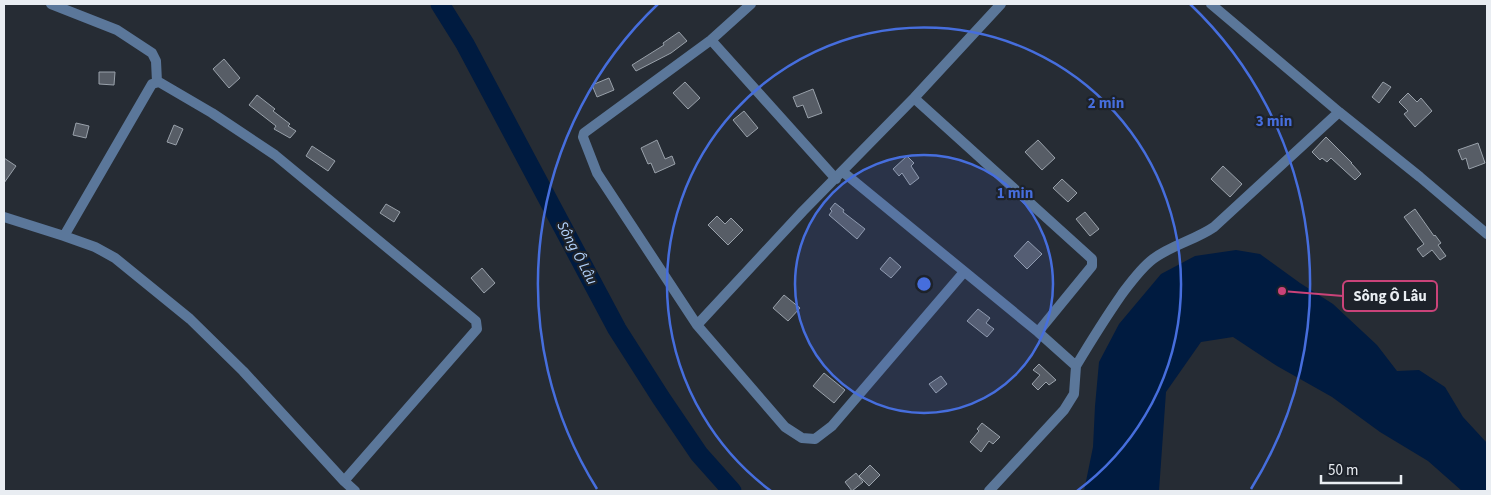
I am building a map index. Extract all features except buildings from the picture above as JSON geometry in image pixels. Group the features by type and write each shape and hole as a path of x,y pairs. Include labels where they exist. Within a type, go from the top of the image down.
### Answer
{"street":[{"path":"51,4 117,30 152,53 156,61 157,82"},
{"path":"751,4 712,40 584,133 583,138 597,173 697,325 785,427 802,438 815,439 832,426 964,272"},
{"path":"697,325 1001,4"},
{"path":"1211,4 1487,234"},
{"path":"712,40 839,176 964,272 1038,332 1076,366"},
{"path":"64,236 152,84 162,82 212,112 275,155 476,321 476,329 344,481"},
{"path":"914,98 1092,258 1092,266 1038,332"},
{"path":"989,491 1064,410 1074,394 1076,366 1132,280 1152,259 1171,248 1204,234 1214,227 1339,112"},
{"path":"4,217 95,247 114,258 190,319 243,371 355,491"}],"water":[{"path":"1236,250 1260,254 1333,304 1377,345 1397,371 1419,370 1445,387 1463,417 1487,443 1487,491 1462,491 1428,461 1380,432 1332,397 1277,366 1233,337 1201,342 1166,392 1159,491 1084,491 1093,447 1099,362 1119,324 1161,274 1195,256"}],"waterway":[{"name":"Sông Ô Lâu","path":"440,4 465,44 617,329 699,454 732,491"}],"place":[{"name":"Sông Ô Lâu","path":"1282,291"}]}
